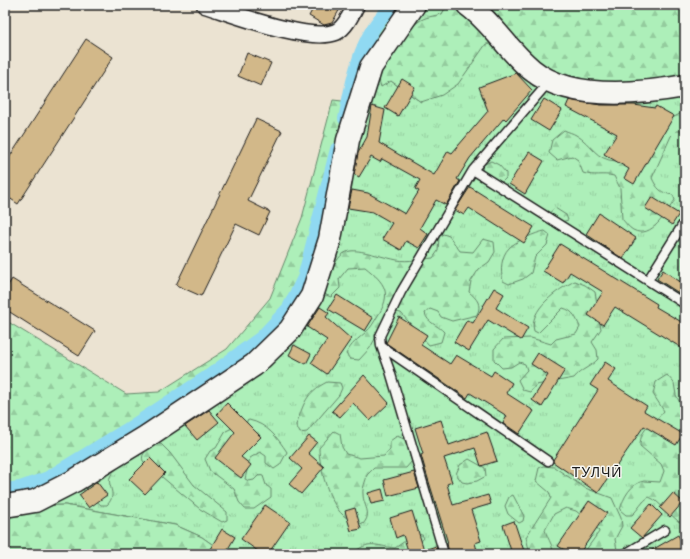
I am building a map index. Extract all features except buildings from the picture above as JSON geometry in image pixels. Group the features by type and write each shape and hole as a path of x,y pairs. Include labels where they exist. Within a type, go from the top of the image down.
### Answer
{"street":[{"path":"205,5 278,27 316,34 337,32 348,20 356,5"},
{"path":"5,506 35,501 74,481 146,437 254,365 290,330 312,296 330,239 348,140 371,67 414,5"},
{"path":"468,5 478,12 508,47 531,70 549,82 603,93 659,91 685,86"}],"lane":[{"path":"444,554 390,371 381,346 380,336 400,292 473,170 549,82"},
{"path":"473,170 685,304"},
{"path":"648,280 685,221"},
{"path":"381,346 548,461"},
{"path":"625,554 665,530"}],"green space":[{"path":"394,5 447,5 442,14 419,21 391,81 421,102 486,44 496,44 685,90 685,554 226,554 202,537 175,525 65,505 5,507 254,365 344,122 357,66 372,31"},
{"path":"447,5 685,5 685,90 587,94 496,44 486,44 458,84 442,95 421,102 391,81 381,87 379,79 381,70 390,51 397,42 420,20 442,14"},
{"path":"333,100 360,103 330,239 290,330 56,490 48,478 20,488 5,490 5,320 126,394 159,392 227,349 270,298 302,218"},
{"path":"685,111 685,131 676,131 671,136 652,178 660,190 673,195 675,200 658,223 646,231 640,232 633,230 622,219 620,188 614,176 591,175 583,173 578,160 572,156 557,160 549,153 552,140 564,130 575,134 603,158 616,161 631,141"},
{"path":"491,161 499,165 506,173 506,178 502,182 483,176 483,165"},
{"path":"555,208 566,215 568,220 558,223 548,214"},
{"path":"545,231 550,235 547,245 535,257 531,273 523,279 509,284 503,281 502,264 506,251 516,243 537,233"},
{"path":"443,234 449,236 460,251 473,252 483,239 494,242 495,252 489,262 479,269 471,281 469,292 478,302 479,308 477,315 452,321 441,317 438,312 430,309 425,313 426,316 430,322 444,332 441,342 429,345 401,313 390,311 370,348 359,360 350,359 346,354 348,350 352,344 372,325 382,309 386,295 378,278 365,267 348,268 339,279 340,288 331,297 324,294 330,276 341,255 356,251 401,261 433,258 438,251 439,237"},
{"path":"575,281 585,285 595,292 601,329 592,342 597,350 598,359 574,378 536,385 530,392 523,390 518,380 527,370 525,364 519,362 511,367 502,368 494,360 494,349 503,339 531,338 551,344 556,339 576,334 580,327 574,315 567,309 563,308 538,333 534,331 533,323 535,315 546,301 561,289"},
{"path":"667,375 674,383 676,395 682,407 685,408 685,521 679,522 655,500 649,497 632,515 626,515 620,510 625,496 631,488 639,482 660,482 664,471 661,464 640,446 642,434 664,411 653,394 656,382"},
{"path":"327,382 340,383 342,388 339,395 307,432 300,433 296,425 306,400 314,390"},
{"path":"249,420 261,425 271,432 287,452 280,465 274,469 266,463 266,456 260,452 250,458 245,479 249,481 254,480 259,475 263,476 266,485 271,489 271,497 254,509 245,509 239,502 234,489 210,471 205,459 210,451 216,448 226,431"},
{"path":"334,431 340,434 342,447 346,454 360,458 384,456 390,449 390,441 397,436 404,439 410,449 412,461 406,468 374,468 367,475 363,498 367,516 363,524 345,517 333,502 329,494 319,456 319,448"},
{"path":"154,444 161,444 170,453 194,485 227,512 227,520 222,522 200,509 143,461 142,458 144,453"},
{"path":"130,457 111,475 110,482 112,497 107,505 101,505 81,488"},
{"path":"469,459 485,468 486,476 477,481 467,483 462,482 456,474 460,465"},
{"path":"543,466 554,467 585,488 612,498 621,518 622,526 615,539 617,550 614,554 583,554 599,532 598,529 576,511 566,508 554,514 545,530 552,545 553,551 550,554 530,554 526,537 551,498 549,492 536,481 539,468"},
{"path":"513,495 524,516 523,521 519,523 508,514 505,506 509,497"},
{"path":"65,505 175,525 202,537 226,554 5,554 5,507"},
{"path":"415,534 422,535 424,538 419,543 400,554 352,554 363,546 368,545 395,548"}],"waterway":[{"path":"345,119 355,73 366,43 382,16 394,5"},
{"path":"5,490 20,488 48,478 125,431 212,374 261,338 289,308 304,278 337,149"}],"district":[{"name":"ТУЛЧӢ","path":"597,472"}]}
